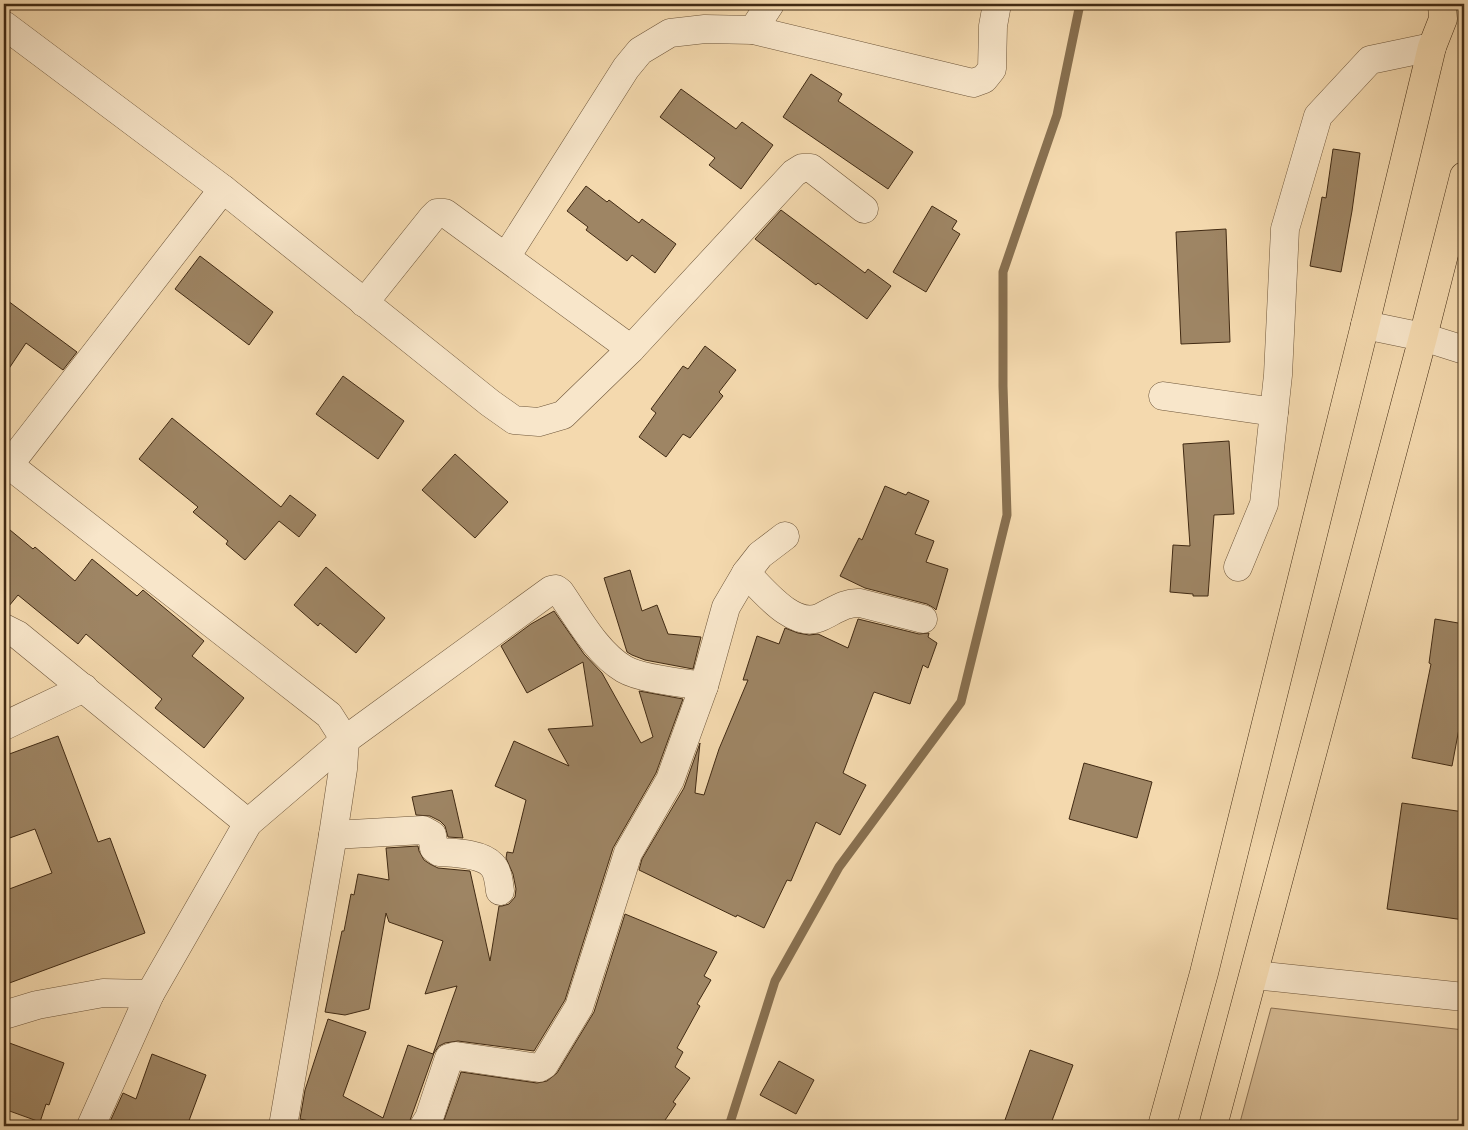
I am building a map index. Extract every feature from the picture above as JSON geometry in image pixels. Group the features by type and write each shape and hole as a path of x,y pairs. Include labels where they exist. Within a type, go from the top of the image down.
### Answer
{"main road":[{"path":"1162,1126 1204,973 1432,47 1443,19 1442,4"},
{"path":"1213,1126 1464,176"}],"street":[{"path":"753,30 770,4"},
{"path":"506,257 626,68 640,51 670,34 705,29 753,30 973,83 984,79 992,69 993,26 998,4"},
{"path":"4,25 224,189 364,303 514,420 539,422 563,415 631,349 794,173 802,168 811,168 864,209"},
{"path":"1238,567 1264,504 1278,375 1285,229 1318,116 1370,60 1432,47"},
{"path":"224,189 6,463 329,715 345,740 343,769 333,835 283,1126"},
{"path":"364,303 437,213 445,212 631,349"},
{"path":"1365,325 1423,337 1464,350"},
{"path":"1164,396 1274,412"},
{"path":"424,1126 429,1118 449,1058 456,1056 539,1068 544,1065 579,1007 628,853 670,780 704,686 726,607 746,573 760,556 785,536"},
{"path":"746,573 779,606 792,615 804,620 816,620 851,602 923,619"},
{"path":"91,1126 150,994 248,823 345,740 550,590 556,589 560,592 603,652 624,670 649,677 704,686"},
{"path":"4,628 18,636 84,688 248,823"},
{"path":"4,726 84,688"},
{"path":"333,835 423,830 432,834 434,848 439,852 468,853 491,864 495,869 500,892"},
{"path":"1254,974 1464,997"},
{"path":"4,1014 37,1005 103,993 150,994"}],"shaded area":[{"path":"1271,1008 1464,1030 1464,1126 1239,1126"}],"building":[{"path":"811,74 842,94 838,101 913,152 888,189 783,117"},
{"path":"681,89 736,129 742,122 773,145 741,189 709,165 715,158 660,117"},
{"path":"1333,149 1360,153 1341,272 1310,266 1322,197 1326,198"},
{"path":"586,186 607,202 609,200 639,223 642,219 676,244 655,273 632,255 627,261 586,230 588,227 567,211"},
{"path":"932,206 957,221 952,229 960,234 926,292 893,272"},
{"path":"781,210 865,273 868,269 891,286 867,319 818,283 816,285 755,239"},
{"path":"1226,229 1230,342 1181,344 1176,232"},
{"path":"200,256 273,312 249,345 175,289"},
{"path":"4,298 77,352 63,370 26,343 4,376"},
{"path":"705,346 736,370 719,392 723,396 690,438 683,434 666,457 639,437 656,413 651,409 683,366 688,369"},
{"path":"343,376 404,421 378,459 316,414"},
{"path":"172,418 281,507 290,495 316,515 299,537 279,521 245,560 226,544 228,541 193,512 198,507 139,459"},
{"path":"1229,441 1234,514 1214,515 1208,596 1193,596 1193,594 1170,592 1173,545 1190,546 1183,444"},
{"path":"455,454 508,502 475,538 422,490"},
{"path":"885,486 906,495 908,492 929,501 915,534 934,541 926,562 948,569 936,610 927,604 865,588 840,576 859,538 862,540"},
{"path":"4,525 33,549 35,547 75,581 92,559 137,596 143,590 204,641 192,656 244,698 204,748 155,708 162,699 86,634 78,644 18,595 4,612"},
{"path":"326,567 385,618 356,653 320,623 318,626 294,605"},
{"path":"630,570 642,611 657,605 668,634 701,637 693,669 645,660 627,652 604,578"},
{"path":"554,611 584,654 602,673 641,743 653,737 639,691 683,699 656,773 613,848 565,1000 534,1051 458,1041 439,1046 434,1053 408,1126 331,1126 300,1119 305,1090 328,1019 366,1032 343,1096 383,1118 408,1045 433,1054 457,986 425,994 443,941 389,922 386,913 369,1009 345,1015 325,1012 342,931 344,931 351,894 354,895 358,874 389,880 386,848 418,846 424,860 438,868 470,871 490,961 499,906 509,904 515,897 516,889 513,874 506,858 507,852 513,853 526,800 495,786 514,741 569,766 548,729 593,726 583,662 527,693 501,646 531,624"},
{"path":"858,619 919,634 929,633 928,637 937,643 928,668 923,665 910,704 874,692 843,773 866,785 840,835 816,822 791,881 787,880 764,928 737,915 736,917 639,870 642,859 684,788 700,743 695,793 704,795 719,749 748,680 743,680 757,636 779,644 785,628 809,635 818,634 848,648"},
{"path":"1435,619 1464,624 1464,702 1452,766 1412,758 1431,664 1429,663"},
{"path":"58,736 98,842 110,838 145,933 4,985 4,891 52,873 35,829 4,840 4,756"},
{"path":"1084,763 1152,782 1137,838 1069,819"},
{"path":"452,790 463,838 448,837 445,826 440,821 430,816 416,815 412,797"},
{"path":"1402,803 1464,812 1464,920 1387,909"},
{"path":"625,914 717,952 704,976 711,980 697,1004 700,1006 677,1048 683,1052 675,1067 690,1078 673,1102 676,1104 661,1126 442,1126 461,1072 537,1083 547,1081 557,1073 594,1012"},
{"path":"4,1041 64,1063 49,1105 46,1104 40,1122 4,1109"},
{"path":"1030,1050 1073,1065 1050,1126 1024,1126 1005,1120"},
{"path":"152,1054 206,1075 187,1126 108,1126 123,1093 136,1099"},
{"path":"779,1061 814,1080 796,1114 760,1095"}],"waterway":[{"path":"729,1126 775,981 839,867 961,702 1007,515 1003,386 1003,272 1057,115 1080,4"}]}
